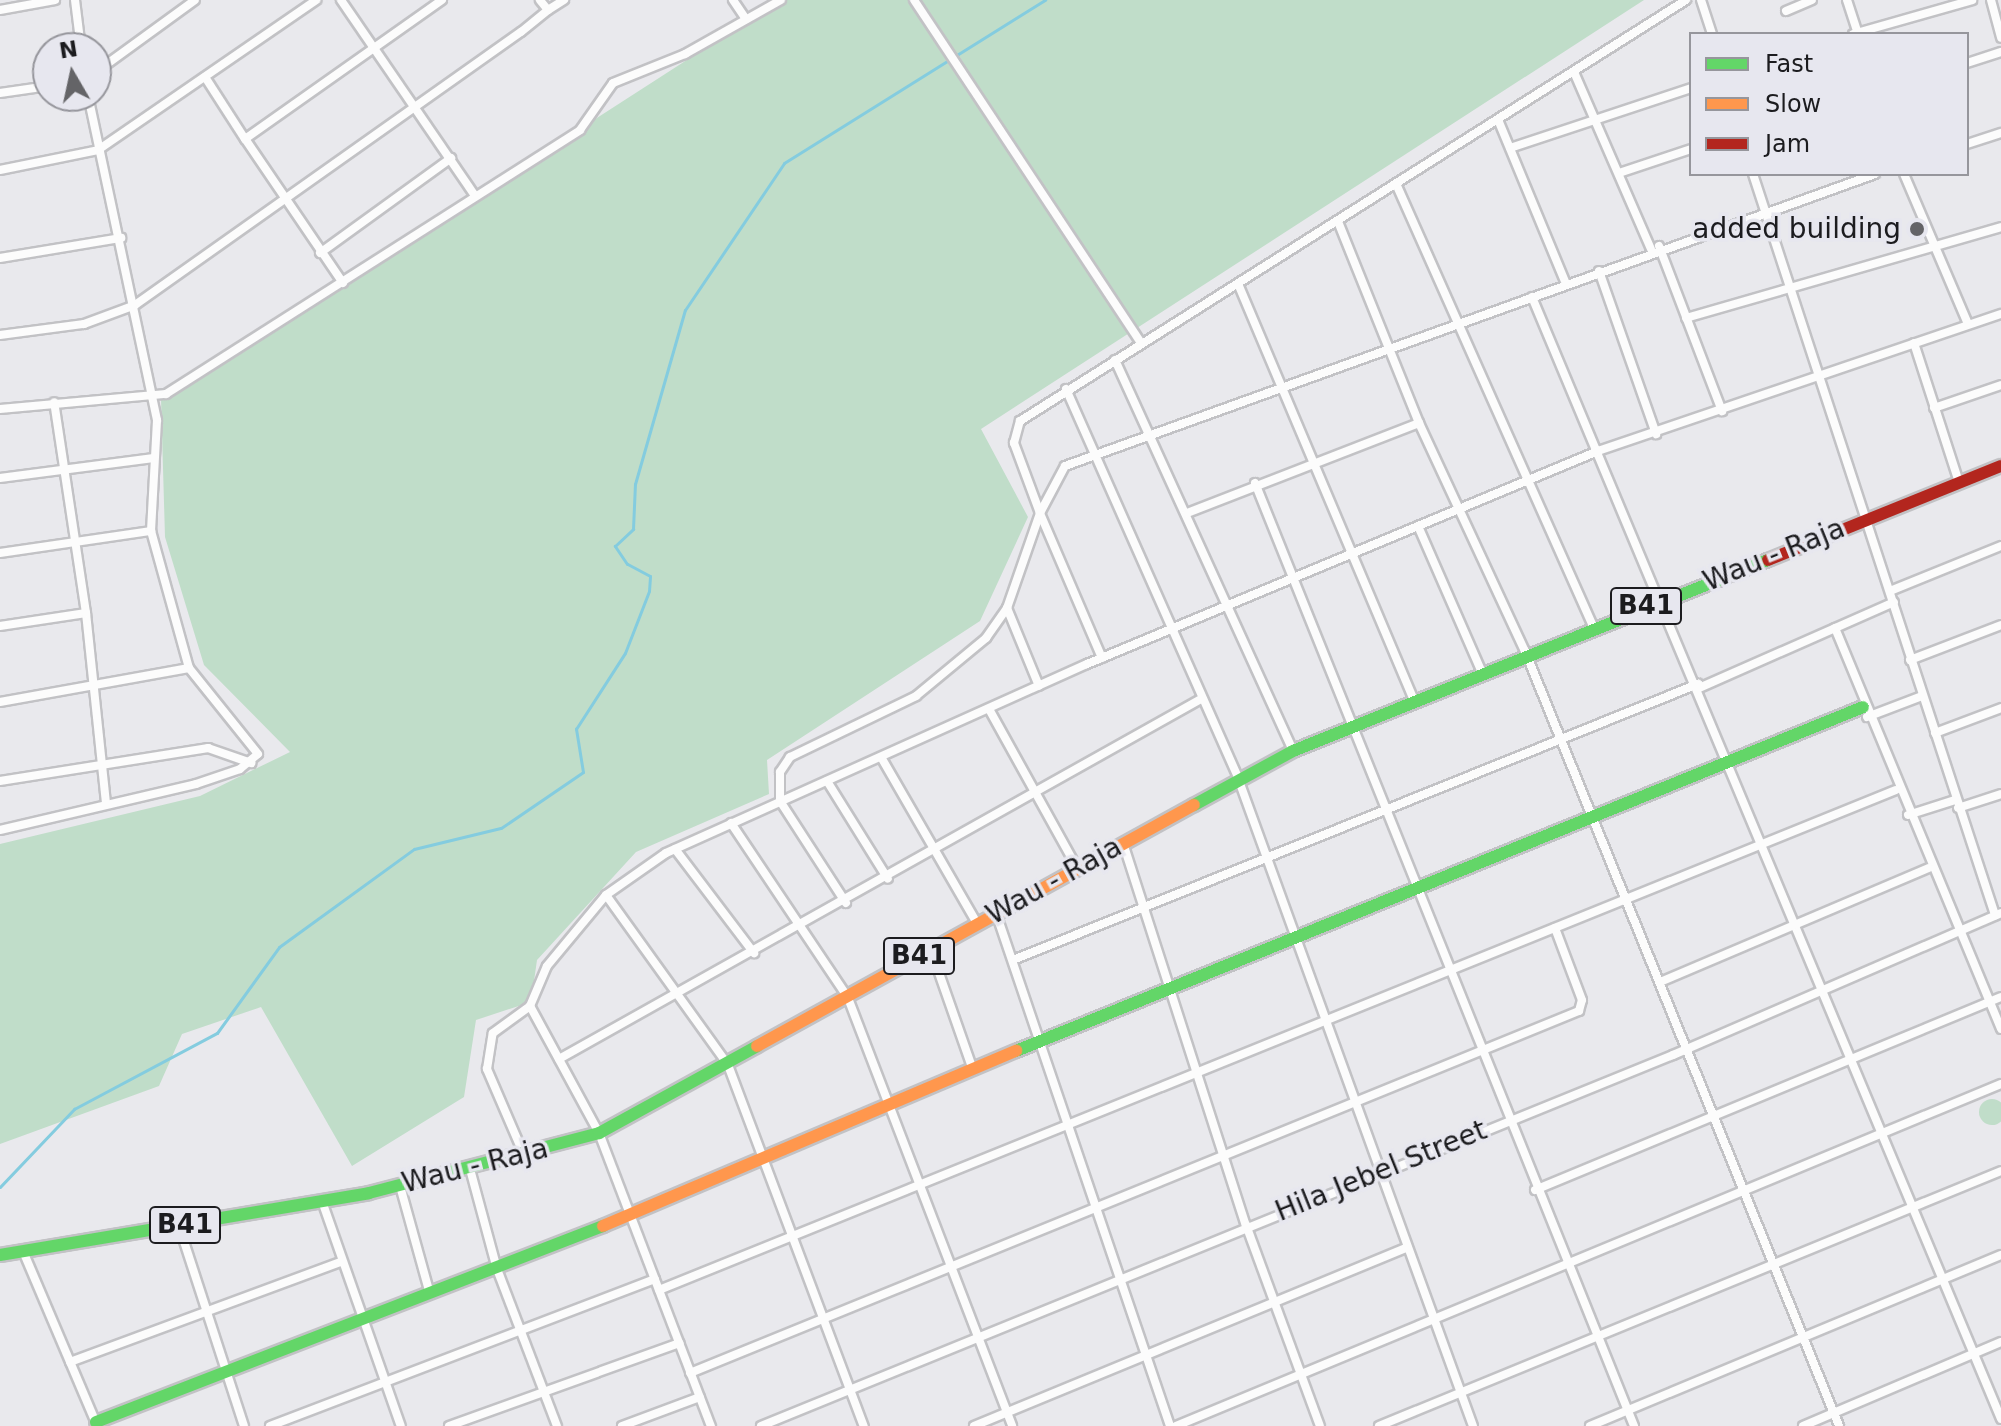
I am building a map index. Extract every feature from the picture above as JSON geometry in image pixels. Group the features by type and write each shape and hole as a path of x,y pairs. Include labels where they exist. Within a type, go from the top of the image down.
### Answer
{"main road":[{"name":"Wau - Raja","path":"0,1255 400,1186 524,1156 599,1133 728,1065 1238,778 1293,751 1525,651 2001,467"},
{"path":"96,1424 497,1269 631,1215 764,1155 1294,937 1865,712"}],"street":[{"path":"0,10 55,0"},
{"path":"75,0 79,32"},
{"path":"112,60 195,0"},
{"path":"0,170 98,150 316,0"},
{"path":"341,0 474,194"},
{"path":"245,139 442,0"},
{"path":"540,0 548,10"},
{"path":"0,335 84,324 135,305 285,202 413,105 564,0"},
{"path":"733,0 746,19"},
{"path":"0,409 150,392 166,394 343,283 474,194 580,130 613,83 781,0"},
{"path":"914,0 1141,343"},
{"path":"1102,658 1040,513 1013,432 1066,389 1339,224 1686,0"},
{"path":"1701,0 1711,32"},
{"path":"1786,11 1812,0"},
{"path":"1847,0 1856,32"},
{"path":"1860,32 1972,0"},
{"path":"1991,0 2001,38"},
{"path":"1969,62 2001,52"},
{"path":"1574,72 1686,318 1722,411"},
{"path":"205,77 285,202 343,283"},
{"path":"0,93 32,88"},
{"path":"1510,148 1595,117 1689,89"},
{"path":"0,830 251,763 258,754 254,742 189,668 151,531 154,458 150,392 121,238 91,112"},
{"path":"1499,122 1566,284"},
{"path":"1969,143 2001,133"},
{"path":"1619,173 1689,150"},
{"path":"320,253 451,158"},
{"path":"1754,176 1816,377 1867,517 1956,804 1998,914"},
{"path":"846,903 780,801 777,779 790,757 938,681 986,638 1007,608 1053,480 1092,456 1148,433 1461,326 1655,248 1869,176"},
{"path":"1905,176 1968,324"},
{"path":"1397,186 1593,627"},
{"path":"1339,224 1419,423 1525,651 1839,1426"},
{"path":"1686,318 2001,227"},
{"path":"0,258 121,238"},
{"path":"1599,271 1656,434"},
{"path":"1239,286 1285,385 1413,697"},
{"path":"1532,297 1663,600 1882,1133 1916,1206 2001,1419"},
{"path":"524,1156 487,1069 493,1033 530,1006 547,966 606,895 675,849 1102,658 1598,451 1656,434 2001,314"},
{"path":"1914,343 1959,482"},
{"path":"1115,360 1293,751"},
{"path":"1934,408 2001,385"},
{"path":"1066,389 1092,456 1199,700 1238,778 1473,1426"},
{"path":"54,402 86,613 106,804"},
{"path":"1187,513 1255,483 1419,423"},
{"path":"0,478 154,458"},
{"path":"1255,483 1535,1190 1634,1426"},
{"path":"1418,526 1481,670"},
{"path":"0,553 151,531"},
{"path":"1890,591 2001,546"},
{"path":"1013,960 1561,738 1698,686 1894,602"},
{"path":"1007,608 1039,686"},
{"path":"0,626 86,613"},
{"path":"1910,660 2001,625"},
{"path":"1835,628 1896,790 2001,1029"},
{"path":"0,702 189,668"},
{"path":"1865,712 1922,696"},
{"path":"559,1059 846,903 1199,700"},
{"path":"1935,733 2001,708"},
{"path":"989,709 1077,868"},
{"path":"0,781 208,748 251,763"},
{"path":"881,757 977,923"},
{"path":"827,781 888,879"},
{"path":"659,1290 1896,790"},
{"path":"1908,815 2001,794"},
{"path":"731,823 805,925 848,998 893,1103 1012,1426"},
{"path":"1123,842 1246,1225 1320,1426"},
{"path":"675,849 754,953"},
{"path":"1660,982 1796,921 1929,868"},
{"path":"606,895 728,1065 795,1235 864,1426"},
{"path":"996,913 1173,1426 2001,1084"},
{"name":"Hila Jebel Street","path":"761,1426 1246,1225 1687,1048 1998,914"},
{"path":"690,1373 1582,1006 1555,928"},
{"path":"931,949 973,1070"},
{"path":"1535,1190 2001,997"},
{"path":"530,1006 599,1133 711,1426"},
{"path":"470,1169 497,1269 557,1426"},
{"path":"1379,1426 2001,1171"},
{"path":"400,1186 430,1294"},
{"path":"322,1201 401,1426"},
{"path":"179,1226 223,1374 244,1426"},
{"path":"974,1426 1146,1352 1408,1247"},
{"path":"23,1251 96,1424"},
{"path":"1590,1426 2001,1255"},
{"path":"70,1362 341,1262"},
{"path":"270,1426 384,1379 655,1279"},
{"path":"1803,1426 2001,1342"},
{"path":"449,1426 679,1343"},
{"path":"622,1426 700,1397"}],"green space":[{"path":"780,0 1644,0 981,429 1028,517 980,621 767,760 769,794 636,852 537,960 531,1002 476,1020 464,1097 352,1166 261,1007 182,1034 159,1086 0,1144 0,844 200,796 290,752 204,665 165,537 161,399"},
{"path":"1992,1099 2001,1103 2001,1121 1992,1125 1983,1121 1979,1112 1983,1103"}],"waterway":[{"path":"0,1187 74,1109 217,1033 279,947 414,849 501,828 583,772 576,729 625,653 649,591 650,576 627,564 615,546 633,529 635,484 685,310 784,163 1045,0"}],"traffic: fast":[{"path":"1194,805 1293,751 1768,560"},
{"path":"1016,1051 1863,707"},
{"path":"0,1255 369,1193 599,1133 757,1046"},
{"path":"96,1422 603,1226"}],"traffic: slow":[{"path":"757,1046 1194,805"},
{"path":"603,1226 1016,1051"}],"traffic: jam":[{"path":"1768,560 2001,466"}],"place":[{"name":"added building","path":"1917,229"}]}
